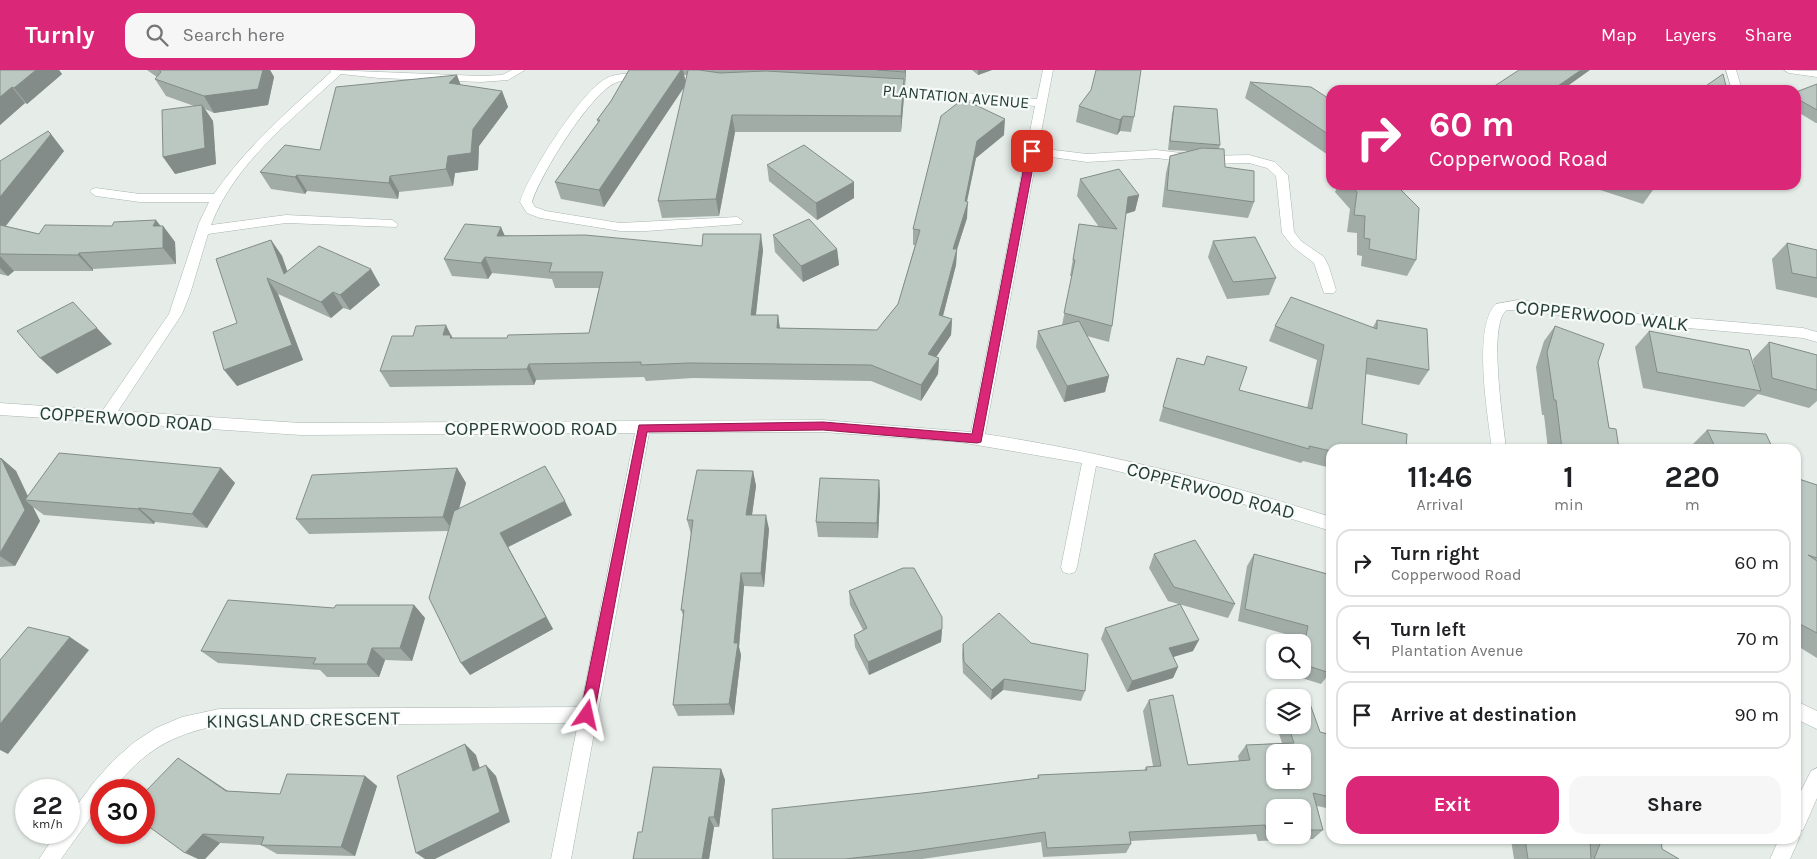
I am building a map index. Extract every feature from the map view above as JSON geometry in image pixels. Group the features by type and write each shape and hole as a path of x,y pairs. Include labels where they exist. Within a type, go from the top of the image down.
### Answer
{"street":[{"path":"107,416 161,338 177,311 190,277 204,230 217,198 260,146 337,70 379,75 481,79 504,78 520,70"},
{"name":"PLANTATION AVENUE","path":"977,438 1048,70"},
{"path":"1731,70 1736,85"},
{"path":"1789,70 1817,74"},
{"path":"655,78 618,78 604,84 557,144 530,188 526,202 531,210 544,215 620,227 737,221"},
{"name":"PLANTATION AVENUE","path":"876,89 942,92 1042,103"},
{"path":"1032,151 1088,158 1156,154 1206,160 1249,159 1271,165 1282,175 1288,233 1297,244 1319,260 1324,267 1329,290"},
{"path":"96,192 140,198 217,198"},
{"path":"204,230 286,219 392,224"},
{"name":"COPPERWOOD WALK","path":"1499,444 1490,348 1495,314 1499,309 1507,306 1518,305 1607,316 1803,333 1817,337"},
{"name":"COPPERWOOD ROAD","path":"0,409 301,429 823,426 977,438 1090,458 1179,478 1326,522"},
{"path":"562,859 587,715 642,428"},
{"path":"1069,567 1090,458"},
{"path":"1801,712 1817,721"},
{"name":"KINGSLAND CRESCENT","path":"49,859 106,783 133,752 159,735 190,722 219,718 587,715"},
{"path":"1801,812 1817,777"},
{"path":"1780,859 1787,844"}],"building":[{"path":"0,70 36,70 0,97"},
{"path":"159,70 263,70 258,89 204,96 155,79 161,72"},
{"path":"629,70 681,70 599,190 555,182 600,120 597,120 611,101"},
{"path":"688,70 720,73 766,71 904,79 901,116 732,115 716,199 658,201"},
{"path":"877,70 905,70 905,72"},
{"path":"1096,70 1141,70 1134,117 1123,116 1120,120 1079,106 1091,90"},
{"path":"1519,70 1581,70 1559,85 1496,85"},
{"path":"1723,74 1726,85 1707,85"},
{"path":"457,75 449,83 502,91 473,129 471,153 448,156 446,169 390,176 389,183 297,175 295,177 260,172 285,145 320,150 336,87"},
{"path":"1250,82 1311,87 1326,97 1326,133"},
{"path":"1817,84 1817,110 1801,101 1801,90"},
{"path":"963,99 1005,119 977,141 965,201 968,202 953,249 957,249 939,315 952,319 928,354 939,358 921,385 871,365 689,363 641,365 641,362 529,364 527,369 380,371 392,336 413,336 416,326 446,325 443,335 451,335 450,338 507,338 508,335 589,333 603,272 549,272 552,263 485,257 481,263 444,259 465,224 501,227 497,236 585,235 702,246 703,234 761,234 751,315 778,315 777,328 877,330 898,304 920,230 913,229 941,116"},
{"path":"202,105 205,148 163,157 162,110"},
{"path":"1174,106 1217,109 1220,145 1170,141"},
{"path":"48,131 51,134 0,197 0,161"},
{"path":"804,145 854,182 816,203 767,165"},
{"path":"1202,148 1224,149 1225,167 1254,171 1254,202 1167,190 1170,156"},
{"path":"1119,169 1139,195 1128,197 1112,326 1064,313 1075,260 1073,260 1079,224 1117,229 1080,179"},
{"path":"1355,190 1401,190 1419,208 1416,260 1369,249 1370,239 1364,238 1365,216 1354,215 1357,192"},
{"path":"809,219 837,249 801,266 773,235"},
{"path":"156,220 153,226 163,226 163,248 79,253 78,255 0,254 0,225 39,234 45,225 112,226 114,222"},
{"path":"1255,237 1276,278 1233,282 1213,241"},
{"path":"271,240 284,274 319,246 371,269 340,295 333,292 321,302 267,278 292,345 224,370 213,332 237,323 216,259"},
{"path":"1787,243 1817,250 1817,278 1792,273"},
{"path":"1291,297 1377,329 1377,320 1427,329 1429,370 1367,358 1362,424 1407,434 1406,444 1326,444 1326,450 1309,446 1309,449 1163,407 1177,358 1204,365 1207,356 1247,367 1239,390 1312,409 1324,345 1275,326"},
{"path":"73,302 97,328 40,358 17,331"},
{"path":"1079,321 1109,376 1067,386 1038,331"},
{"path":"1555,326 1604,344 1598,362 1609,428 1616,429 1618,444 1561,444 1547,352"},
{"path":"1649,331 1749,350 1761,391 1657,372"},
{"path":"1769,342 1817,355 1817,390 1772,378"},
{"path":"1707,430 1766,434 1771,444 1714,444"},
{"path":"59,453 221,468 192,514 139,508 25,500"},
{"path":"0,459 25,510 0,553"},
{"path":"545,466 565,501 500,533 546,617 461,663 429,598 454,511"},
{"path":"457,468 443,517 296,519 312,475"},
{"path":"697,470 753,471 746,515 766,515 761,573 741,573 734,643 738,643 729,704 673,705 684,610 681,610 693,520 687,520"},
{"path":"820,478 879,480 877,523 816,522"},
{"path":"1801,480 1817,485 1817,558 1808,555 1817,561 1817,633 1801,625"},
{"path":"1195,540 1235,604 1174,587 1154,554"},
{"path":"1254,554 1326,574 1326,672 1311,667 1311,634 1306,634 1308,626 1245,609"},
{"path":"903,568 914,568 942,617 942,629 868,662 854,635 867,628 849,591"},
{"path":"228,600 334,608 336,605 414,605 400,648 372,648 367,664 313,664 316,658 201,651"},
{"path":"1180,604 1199,640 1169,648 1178,667 1132,681 1105,628"},
{"path":"999,613 1031,643 1088,654 1085,691 1004,679 992,690 964,662 963,644"},
{"path":"28,627 70,637 0,724 0,660"},
{"path":"1173,695 1188,765 1250,760 1246,745 1266,744 1266,789 1311,789 1311,744 1270,744 1294,743 1291,734 1311,734 1311,707 1320,732 1326,734 1326,796 1313,793 1323,830 1311,830 1311,799 1266,799 1266,828 1265,825 1129,832 1131,844 1047,848 1045,832 845,859 773,859 772,809 1039,778 1038,775 1147,770 1146,767 1161,766 1149,700"},
{"path":"465,744 473,771 486,765 500,812 416,853 397,776"},
{"path":"178,758 226,791 280,794 287,774 365,776 341,847 261,845 264,837 203,834 185,853 155,831 155,782"},
{"path":"653,767 721,769 714,817 709,817 702,859 633,859 638,832 642,832"},
{"path":"1526,844 1590,844 1591,859 1528,859"},
{"path":"1600,844 1662,844 1662,849 1679,859 1594,859"}],"route":[{"path":"587,715 642,428 823,426 977,438 1032,151"}]}
